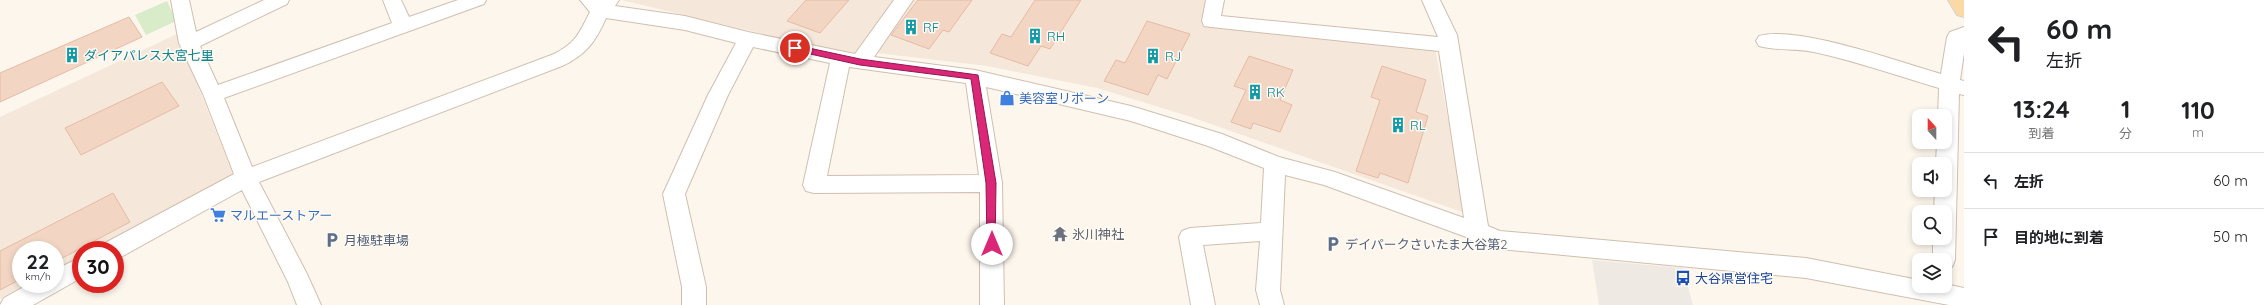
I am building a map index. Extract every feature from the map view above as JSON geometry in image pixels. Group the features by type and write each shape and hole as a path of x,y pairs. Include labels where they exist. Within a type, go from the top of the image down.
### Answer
{"main road":[{"path":"1958,0 1964,10"}],"street":[{"path":"180,0 189,43 213,94 246,178 299,281 308,305"},
{"path":"189,43 280,0"},
{"path":"392,0 403,26"},
{"path":"213,94 477,0"},
{"path":"904,0 850,60 814,184 991,183"},
{"path":"1215,0 1211,21 1448,45"},
{"path":"1431,0 1446,35 1478,234"},
{"path":"124,244 246,178 550,64 573,53 587,37 600,3 748,39 850,60 975,77 1131,114 1215,140 1275,164 1327,178 1478,234 1500,240 1806,268 1912,286"},
{"path":"1944,253 1956,86 1957,37 1964,34"},
{"path":"694,305 694,287 674,194 718,95 748,39"},
{"path":"1766,41 1790,40 1815,45 1956,86"},
{"path":"975,77 991,183 992,305"},
{"path":"1272,305 1268,290 1275,164"},
{"path":"1203,305 1190,237 1272,231"},
{"path":"12,305 34,293"}],"shaded area":[{"path":"621,0 1207,0 1202,24 1435,48 1465,213 1191,117 1097,88 987,66 877,53 848,54"},
{"path":"177,34 233,174 109,241 72,241 72,261 64,265 64,241 12,241 12,293 0,299 0,117"},
{"path":"1592,260 1683,268 1693,305 1599,305"}],"green space":[{"path":"167,1 176,21 146,35 135,15"}],"building":[{"path":"806,0 849,0 820,33 787,21"},
{"name":"RF","path":"918,0 972,0 949,32 943,30 929,49 891,35"},
{"name":"RH","path":"1035,0 1081,0 1050,49 1041,46 1028,66 990,53 1002,34 1011,37"},
{"name":"ダイアパレス大宮七里","path":"129,17 142,37 0,102 0,73"},
{"name":"RJ","path":"1147,21 1190,34 1167,79 1158,75 1148,95 1104,81 1116,60 1125,63"},
{"name":"RK","path":"1249,56 1293,70 1280,100 1292,105 1280,132 1253,123 1251,129 1231,122 1246,90 1234,86"},
{"name":"RL","path":"1382,66 1426,80 1416,112 1428,116 1408,183 1380,173 1378,178 1356,171 1380,100 1371,97"},
{"path":"162,82 179,106 81,155 65,128"},
{"path":"113,193 130,222 94,241 72,241 72,253 64,257 64,241 19,241"},
{"path":"12,245 12,284 0,290 0,251"}],"place":[{"name":"RF","path":"911,27"},
{"name":"RH","path":"1035,36"},
{"name":"ダイアパレス大宮七里","path":"72,55"},
{"name":"RJ","path":"1153,56"},
{"name":"RK","path":"1255,92"},
{"name":"美容室リボーン","path":"1007,98"},
{"name":"RL","path":"1398,125"},
{"name":"マルエーストアー","path":"218,215"},
{"name":"氷川神社","path":"1060,234"},
{"name":"月極駐車場","path":"332,240"},
{"name":"デイパークさいたま大谷第2","path":"1333,244"},
{"name":"大谷県営住宅","path":"1683,278"}],"route":[{"path":"795,48 860,62 975,77 991,183 992,244"}]}
